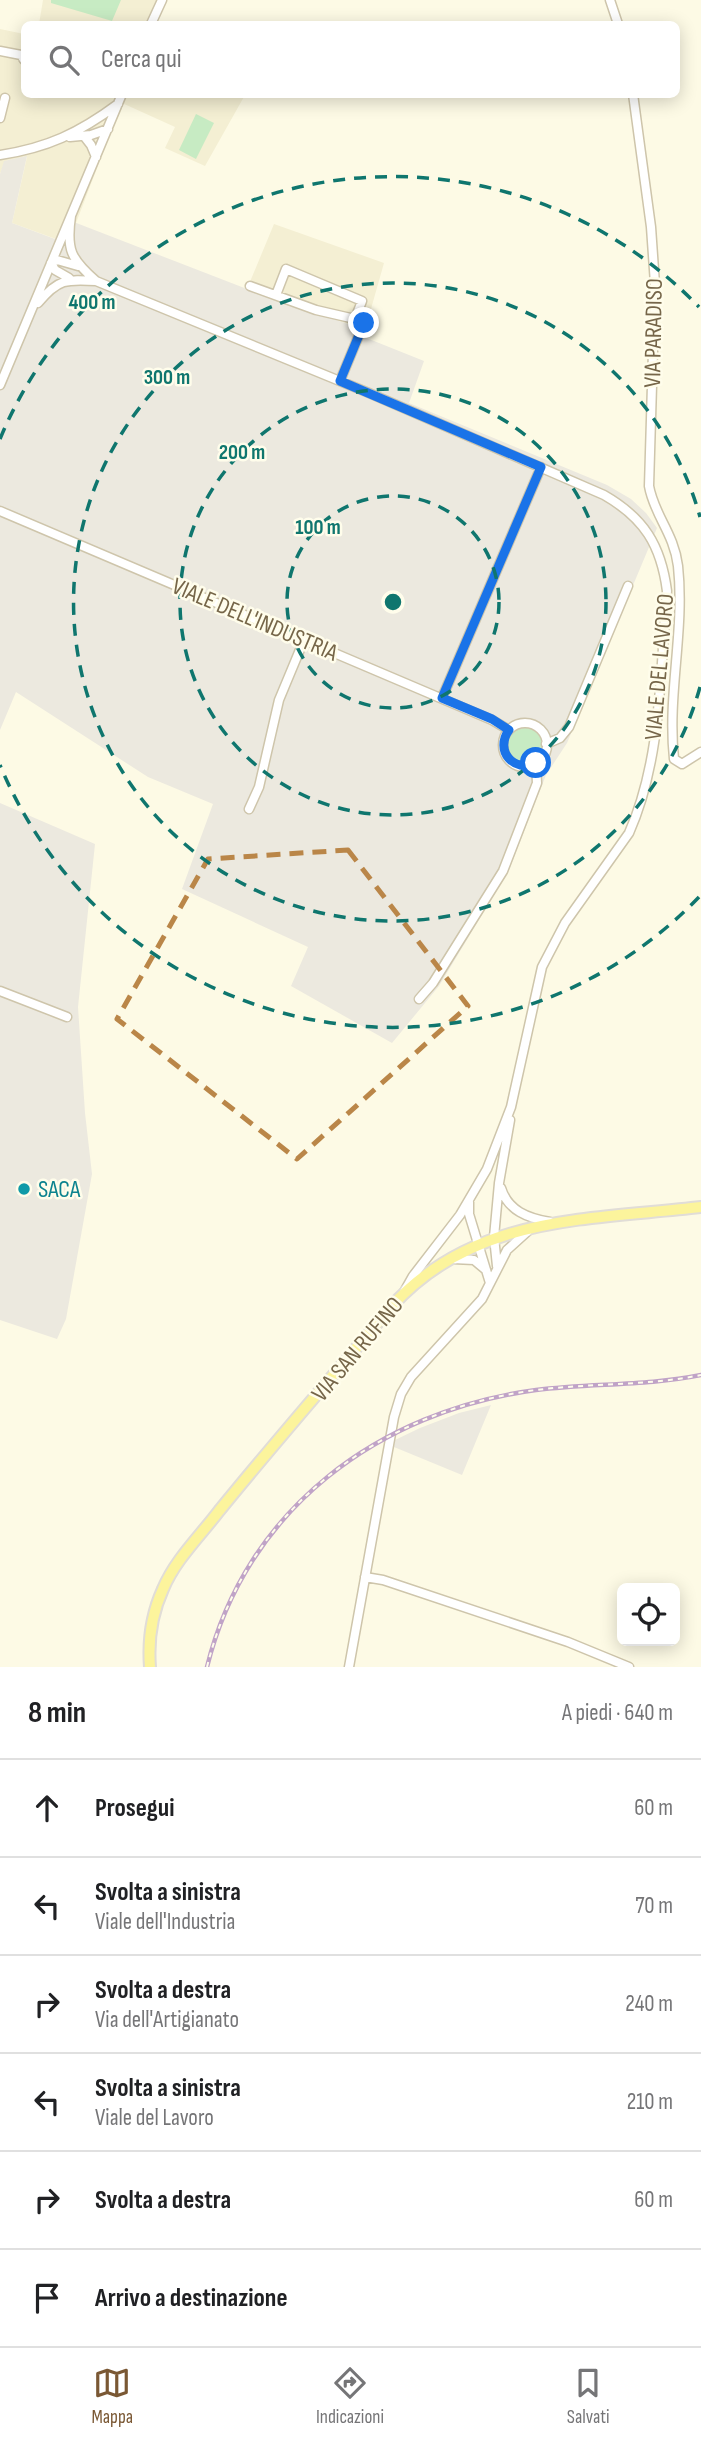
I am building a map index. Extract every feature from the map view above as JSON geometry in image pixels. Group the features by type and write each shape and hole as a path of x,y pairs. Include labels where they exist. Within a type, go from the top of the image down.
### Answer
{"main road":[{"name":"VIA SAN RUFINO","path":"150,1667 153,1616 162,1589 174,1567 256,1465 404,1293 444,1262 494,1237 537,1226 701,1208"}],"street":[{"path":"152,21 162,0"},
{"path":"610,0 617,21"},
{"path":"0,51 21,55"},
{"path":"0,118 5,98"},
{"path":"0,385 120,98"},
{"name":"VIA PARADISO","path":"634,98 652,227 655,285 649,486 651,500 667,527 676,550 681,613 671,702 674,759 682,764 701,752"},
{"path":"0,155 41,147 67,137 118,104"},
{"path":"88,125 100,123 108,129"},
{"path":"67,137 108,129"},
{"path":"83,136 92,145 96,157"},
{"path":"71,216 68,241 71,254 80,267 96,281"},
{"path":"51,263 57,260 80,267"},
{"path":"51,263 62,275 72,279"},
{"path":"276,295 286,269 362,301 355,319"},
{"path":"32,310 49,289 61,281 96,281"},
{"name":"VIALE DEL LAVORO","path":"96,281 340,381 604,495 627,509 648,532 664,568 667,591 654,742 644,793 629,833 565,923 545,960 511,1107 499,1183 494,1237 497,1254 493,1274"},
{"path":"250,286 316,310 364,323 340,381"},
{"path":"442,698 541,467"},
{"name":"VIALE DELL'INDUSTRIA","path":"0,511 492,719 509,730"},
{"path":"664,568 678,567"},
{"path":"546,744 560,738 569,727 628,586"},
{"path":"249,809 259,787 279,700 304,640"},
{"path":"522,723 532,724 540,730 546,744 543,757 536,763 522,766 508,759 503,744 509,730 522,723"},
{"path":"419,999 433,983 503,872 537,783 536,763"},
{"path":"0,991 67,1017"},
{"name":"VIALE DEL LAVORO","path":"404,1293 413,1276 441,1243 470,1198 493,1157 511,1107"},
{"path":"499,1183 504,1197 521,1214 556,1224"},
{"path":"470,1198 468,1214 493,1274"},
{"path":"349,1667 394,1417 401,1394 411,1377 482,1299 510,1245 537,1226"},
{"path":"444,1262 459,1258 474,1260 493,1274"},
{"path":"365,1577 383,1580 568,1642 629,1667"}],"highlighted area":[{"path":"348,850 468,1006 297,1159 117,1019 208,859"}],"shaded area":[{"path":"43,0 165,0 156,21 40,21"},
{"path":"0,29 21,33 21,98 243,98 205,166 165,148 175,127 122,103 76,223 66,219 56,239 12,223 27,157 5,161 0,174"},
{"path":"27,156 12,223 55,239 66,219 247,289 365,330 364,337 424,361 409,403 607,485 631,499 657,528 567,743 546,775 509,870 439,986 392,1043 291,986 308,947 182,889 213,804 148,777 16,692 0,730 0,174 4,161"},
{"path":"274,224 384,263 365,330 247,289"},
{"path":"0,803 95,844 78,1007 92,1174 66,1319 57,1339 0,1320"},
{"path":"491,1405 462,1475 394,1447 395,1440 420,1428 459,1413"}],"green space":[{"path":"51,0 121,0 112,21 51,3"},
{"path":"196,114 214,123 196,159 179,150"},
{"path":"525,728 537,733 542,745 537,757 525,762 513,757 508,745 513,733"}],"railway":[{"path":"207,1667 226,1611 253,1560 287,1515 327,1477 373,1445 424,1420 478,1401 536,1390 660,1381 701,1375"}],"place":[{"name":"SACA","path":"24,1189"}],"route":[{"path":"364,323 340,381 541,467 442,698 492,719 509,730 503,744 505,754 512,762 522,766 536,763"}]}
